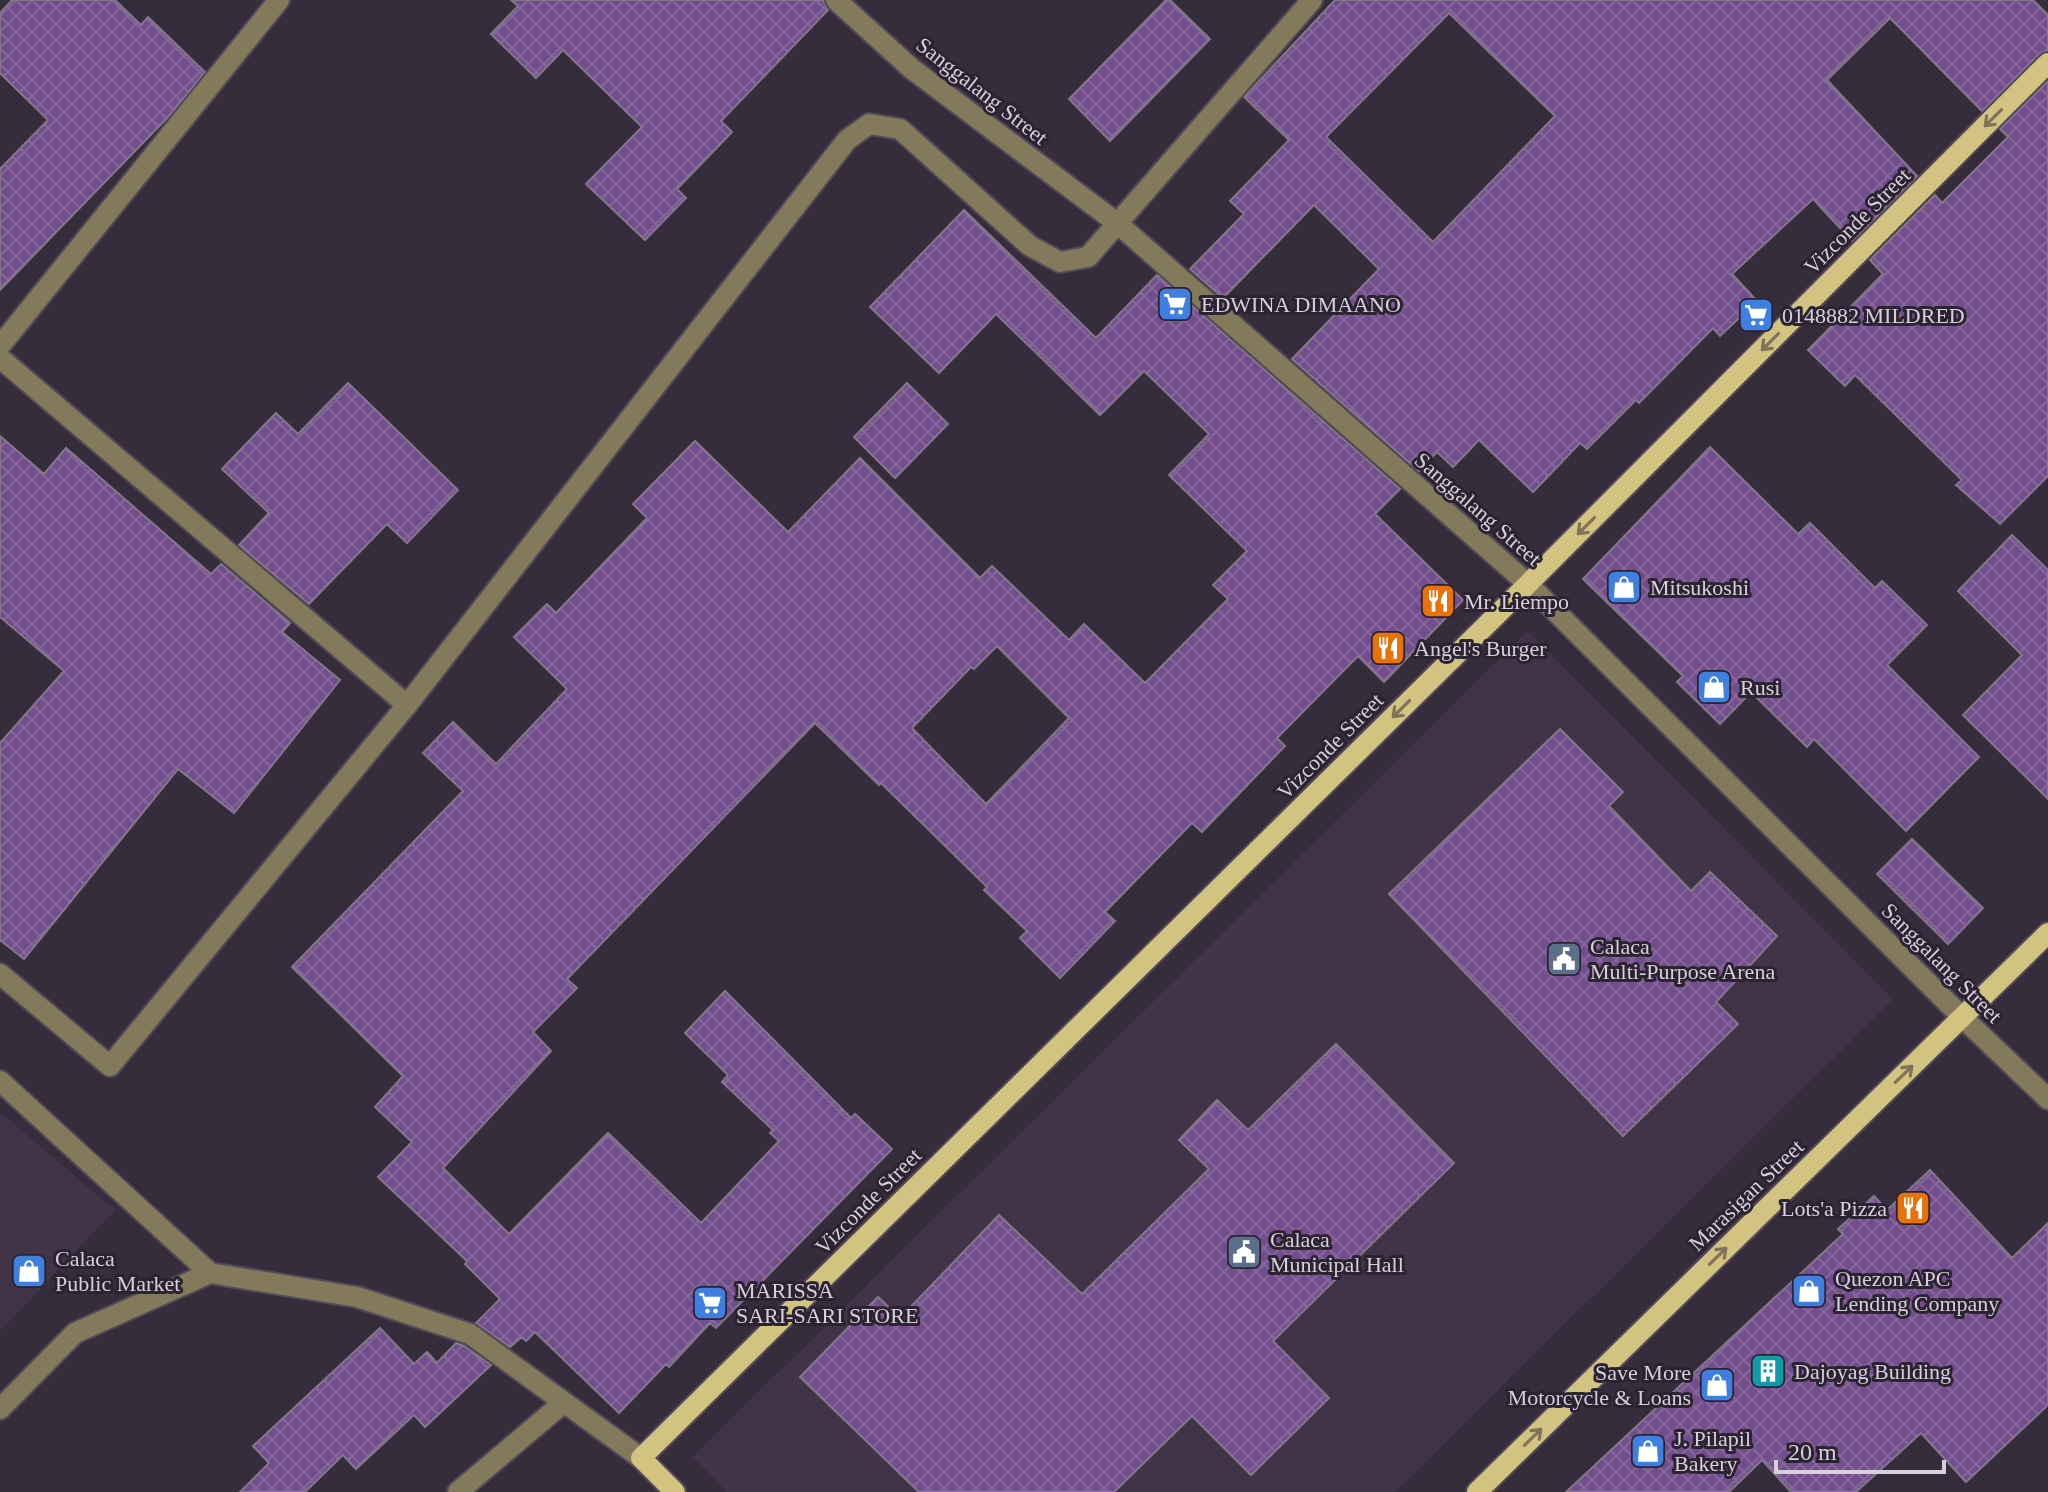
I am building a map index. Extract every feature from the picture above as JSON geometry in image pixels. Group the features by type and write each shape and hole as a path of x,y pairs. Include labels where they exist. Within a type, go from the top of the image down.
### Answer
{"main road":[{"name":"Vizconde Street","path":"641,1458 1528,584 2048,63"},
{"name":"Marasigan Street","path":"1477,1492 2048,933"},
{"path":"641,1458 675,1492"}],"street":[{"path":"0,346 279,0"},
{"name":"Sanggalang Street","path":"836,0 912,69 1117,223 1528,584 2048,1099"},
{"path":"0,974 110,1066 407,705 847,140 869,124 900,129 1030,246 1060,262 1088,257 1312,0"},
{"path":"0,358 407,705"},
{"path":"0,1081 210,1273 357,1297 470,1334 641,1458"},
{"path":"0,1409 75,1333 210,1273"},
{"path":"458,1492 563,1403"}],"shaded area":[{"path":"1528,631 1893,999 1395,1492 727,1492 693,1457"},
{"name":"Calaca Public Market","path":"0,1112 115,1210 0,1331"}],"building":[{"path":"12,0 115,0 141,25 148,17 205,72 168,117 0,290 0,169 48,120 0,73 0,13"},
{"path":"511,0 823,0 828,10 721,121 732,132 677,189 686,198 645,240 586,184 642,127 563,50 536,78 491,34 518,6"},
{"path":"1166,0 1170,0 1210,39 1110,141 1069,99"},
{"path":"1335,0 2033,0 2048,15 2048,50 2039,54 1982,111 1890,18 1827,80 1917,176 1852,241 1813,199 1732,274 1757,301 1720,336 1713,328 1639,403 1636,400 1587,449 1580,443 1533,492 1479,440 1453,467 1437,452 1419,471 1292,359 1379,269 1314,205 1223,298 1190,269 1244,214 1230,201 1289,140 1244,97","holes":["1449,13 1555,116 1433,242 1326,137"]},
{"path":"2048,81 2048,476 2000,524 1956,485 1962,480 1855,375 1845,386 1808,350 1883,274 1870,260 1935,195 1942,203 2008,137 2000,129"},
{"path":"964,210 1096,338 1157,275 1400,489 1375,514 1463,600 1384,682 1358,656 1277,738 1285,746 1202,832 1192,823 1105,912 1115,921 1060,978 1020,938 1027,931 984,890 987,887 815,723 567,979 577,988 533,1032 551,1051 443,1168 509,1234 608,1133 701,1223 779,1141 770,1133 773,1130 722,1082 728,1075 685,1033 725,991 851,1118 855,1114 892,1149 716,1328 710,1323 669,1367 666,1364 619,1413 535,1332 526,1341 522,1337 510,1347 476,1323 500,1299 465,1264 467,1261 378,1177 412,1142 375,1107 403,1076 292,967 463,791 423,753 453,722 496,764 567,689 514,637 547,604 556,613 647,518 633,504 695,441 788,532 860,458 980,578 992,566 1069,640 1084,624 1145,683 1228,599 1213,585 1247,551 1169,475 1209,434 1144,371 1100,415 996,314 939,373 870,307","holes":["997,646 1069,718 986,804 912,728 971,667 974,669"]},
{"path":"348,383 458,490 407,543 387,524 309,604 239,545 269,513 222,469 276,413 298,434"},
{"path":"907,383 948,424 895,478 854,437"},
{"path":"0,436 44,474 66,448 211,574 221,564 290,623 282,632 340,680 234,813 178,769 24,959 0,940 0,743 64,671 0,617"},
{"path":"1710,447 1798,534 1810,523 1875,588 1882,581 1927,625 1887,665 1979,757 1906,831 1814,739 1807,747 1751,692 1720,724 1677,682 1683,676 1583,579"},
{"path":"2012,535 2048,570 2048,799 1963,715 2022,655 1958,591"},
{"name":"Calaca Multi-Purpose Arena","path":"1560,729 1623,792 1609,806 1691,891 1710,872 1777,936 1716,1002 1738,1024 1623,1136 1389,894"},
{"path":"1912,839 1983,908 1948,944 1877,874"},
{"name":"Calaca Municipal Hall","path":"1336,1044 1454,1163 1273,1341 1329,1398 1251,1475 1192,1416 1114,1492 919,1492 800,1377 878,1297 900,1318 999,1215 1082,1294 1209,1169 1179,1140 1217,1100 1248,1130"},
{"path":"1930,1170 2012,1258 2048,1223 2048,1405 1966,1482 1921,1433 1856,1492 1791,1492 1762,1460 1729,1492 1566,1492 1843,1234 1838,1229 1874,1196 1887,1210"},
{"path":"380,1328 414,1364 427,1352 437,1363 456,1343 491,1365 425,1427 414,1415 356,1469 343,1455 305,1492 240,1492 269,1463 253,1446"}],"place":[{"name":"EDWINA DIMAANO","path":"1175,304"},
{"name":"0148882 MILDRED","path":"1756,315"},
{"name":"Mitsukoshi","path":"1624,587"},
{"name":"Mr. Liempo","path":"1438,601"},
{"name":"Angel's Burger","path":"1388,648"},
{"name":"Rusi","path":"1714,687"},
{"name":"Calaca Multi-Purpose Arena","path":"1564,959"},
{"name":"Lots'a Pizza","path":"1913,1208"},
{"name":"Calaca Municipal Hall","path":"1244,1252"},
{"name":"Calaca Public Market","path":"29,1271"},
{"name":"Quezon APC Lending Company","path":"1809,1291"},
{"name":"MARISSA SARI-SARI STORE","path":"710,1303"},
{"name":"Dajoyag Building","path":"1768,1371"},
{"name":"Save More Motorcycle & Loans","path":"1717,1385"},
{"name":"J. Pilapil Bakery","path":"1648,1451"}]}
